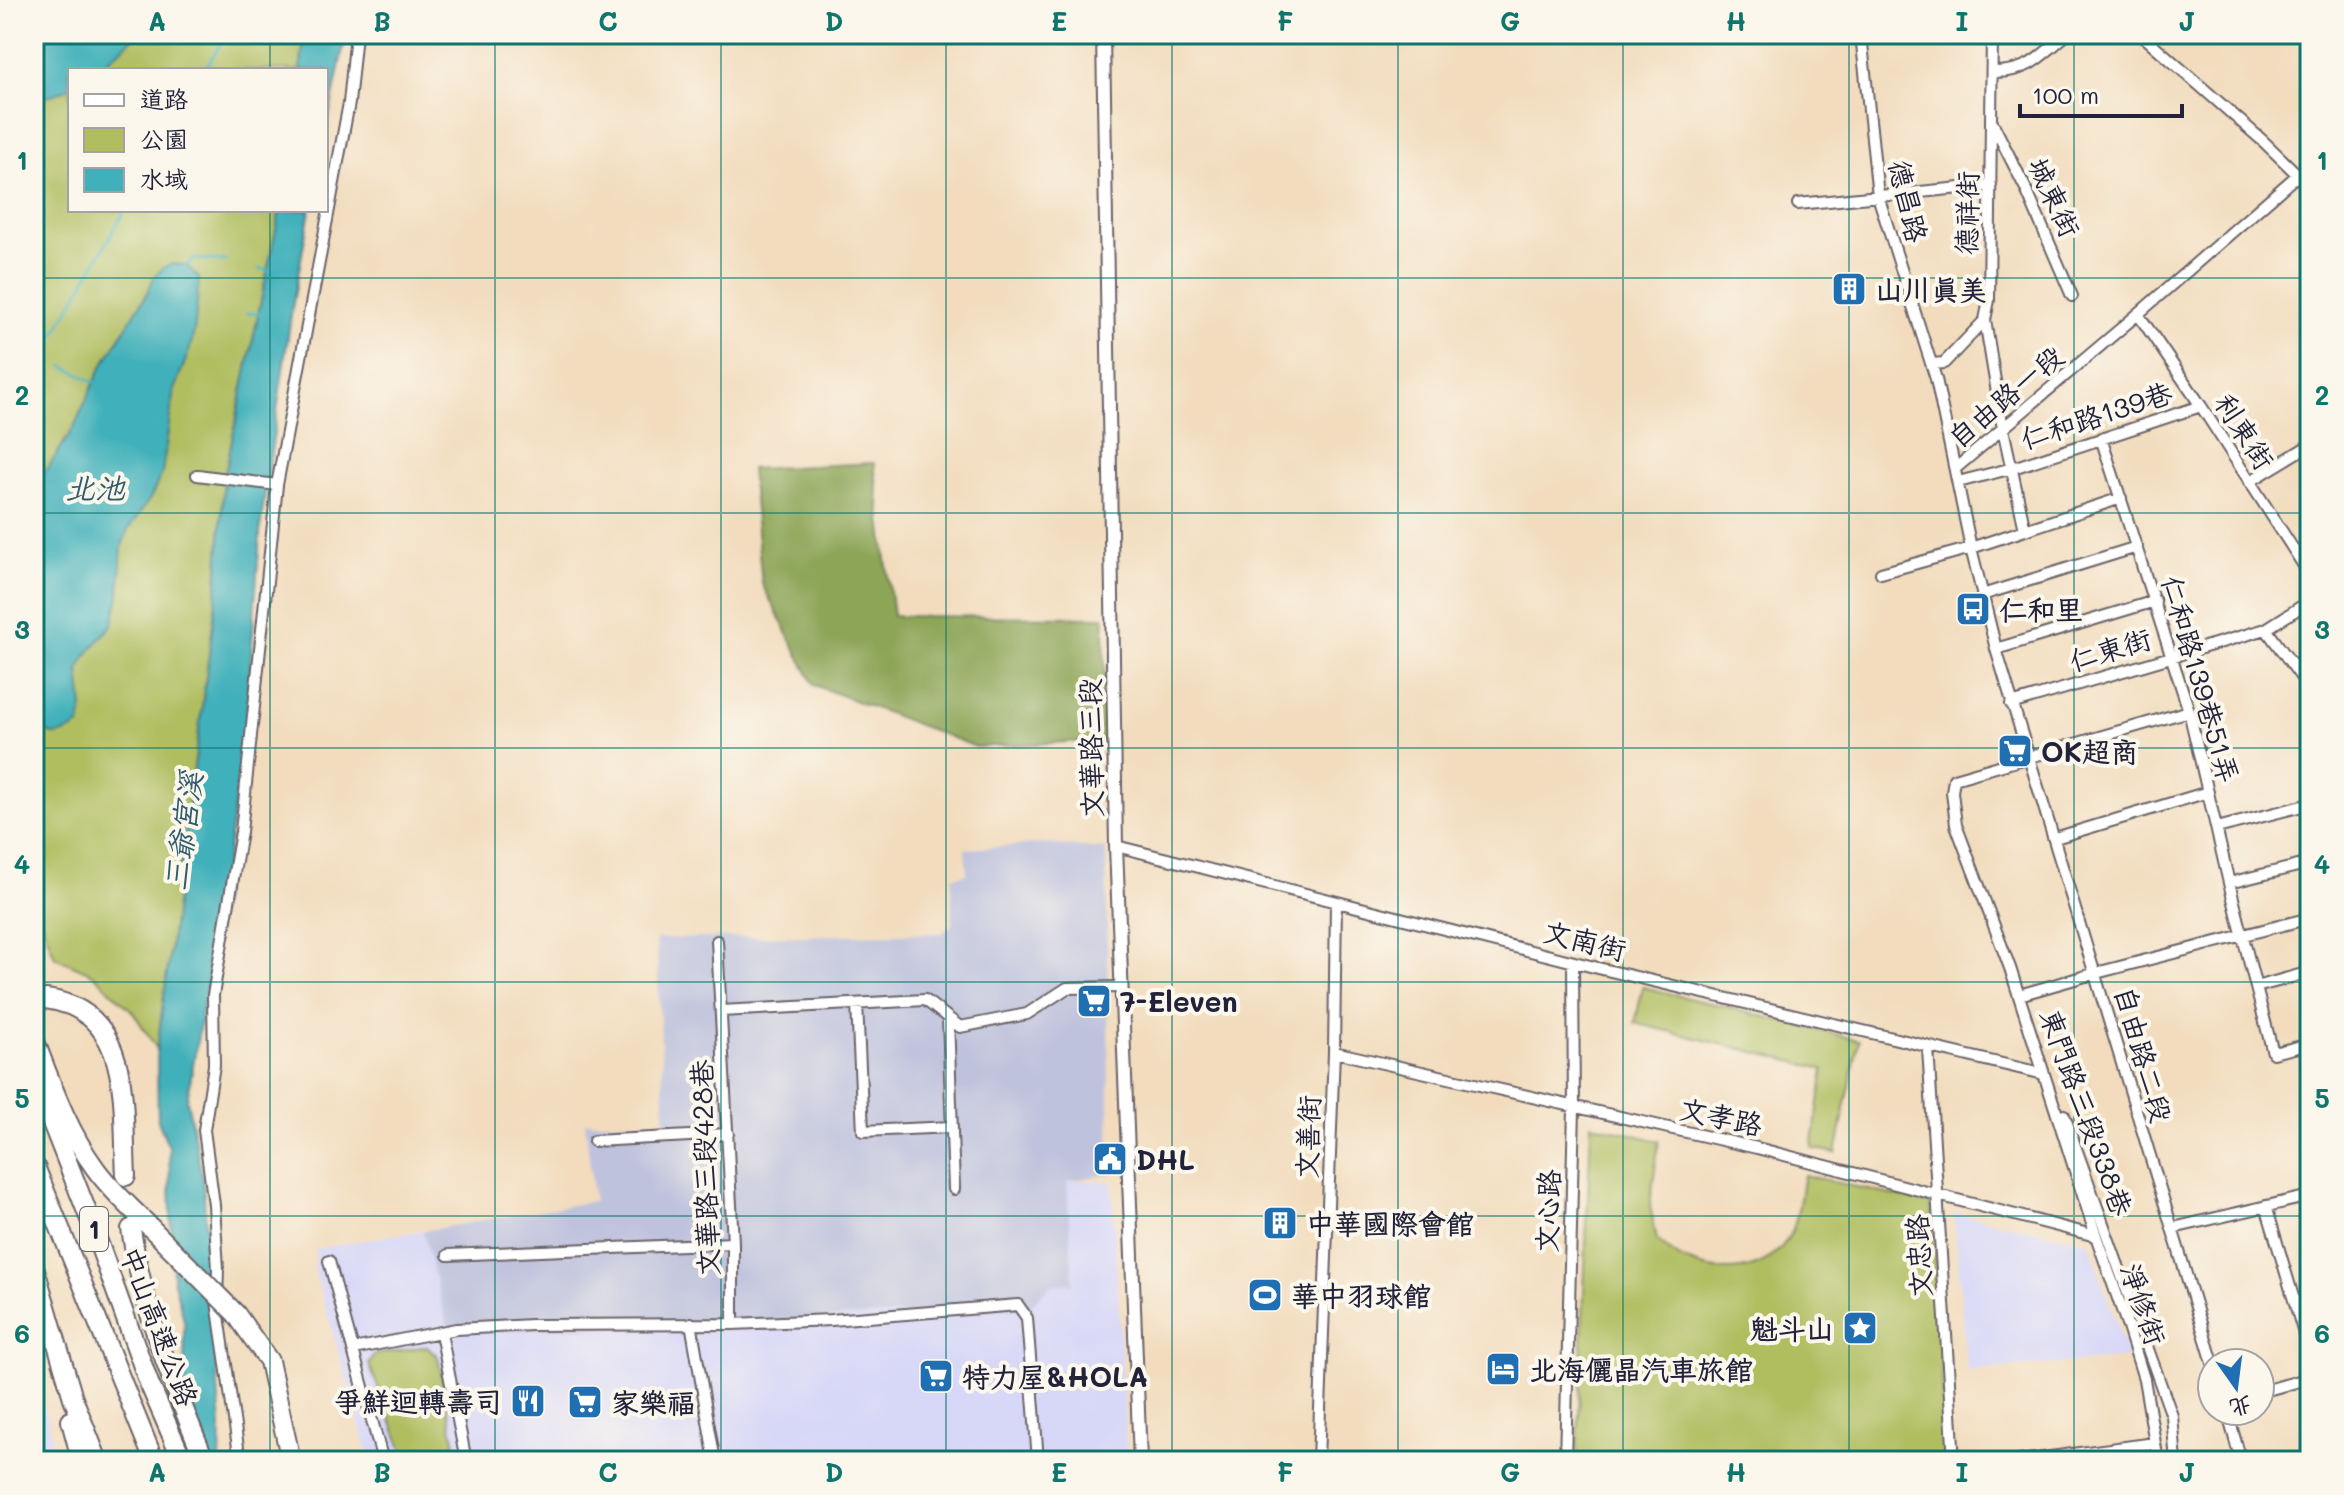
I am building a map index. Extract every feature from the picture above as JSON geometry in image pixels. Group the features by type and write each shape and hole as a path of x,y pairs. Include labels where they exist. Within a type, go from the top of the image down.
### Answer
{"highway":[{"path":"46,999 63,1003 84,1014 104,1033 113,1049 121,1082 126,1176"},
{"path":"34,1039 63,1111 90,1160 110,1186 236,1314 269,1361 305,1461"},
{"name":"中山高速公路","path":"34,1077 149,1383 183,1461"},
{"name":"中山高速公路","path":"34,1164 154,1461"},
{"path":"131,1229 146,1307 169,1375 205,1461"},
{"path":"34,1266 73,1398 98,1461"},
{"path":"34,1300 60,1357"},
{"path":"269,1361 291,1461"},
{"path":"73,1398 71,1421 79,1461"}],"street":[{"path":"328,209 349,103 356,34"},
{"name":"文華路三段","path":"1103,34 1116,846 1140,1461"},
{"name":"德昌路","path":"1861,34 1878,196 1932,364 1956,468"},
{"name":"德祥街","path":"1992,34 1989,300 1985,320 2003,429 2025,530"},
{"path":"1992,72 2016,72 2028,66 2067,34"},
{"path":"2141,34 2298,175 2310,192"},
{"name":"城東街","path":"1991,119 2025,187 2072,296"},
{"name":"自由路一段","path":"2029,758 1982,595 1956,468 2310,164"},
{"path":"1798,204 1991,185"},
{"path":"240,1461 217,1302 214,1205 204,1130 214,1065 213,995 241,832 273,485 327,212"},
{"name":"利東街","path":"2138,314 2310,575"},
{"path":"1932,364 1944,363 1985,320"},
{"name":"仁和路139巷","path":"1958,482 2013,468 2201,406"},
{"name":"仁和路139巷51弄","path":"2101,438 2189,711 2273,1053 2310,1044"},
{"path":"2249,482 2310,445"},
{"path":"197,475 273,485"},
{"path":"1881,573 1971,548 2121,498"},
{"path":"1982,595 2137,547"},
{"path":"1996,649 2155,601"},
{"name":"仁東街","path":"2011,704 2266,629 2310,601"},
{"path":"2266,629 2310,689"},
{"path":"2029,758 2189,711"},
{"name":"東門路三段338巷","path":"2029,758 1954,779 1952,792 1956,825 1986,901 2044,1074 2053,1084 2172,1416 2176,1461"},
{"name":"自由路二段","path":"2029,758 2208,1347"},
{"path":"2055,838 2208,792"},
{"path":"2217,828 2310,804"},
{"name":"文南街","path":"1116,846 1573,962 2044,1074"},
{"path":"2229,883 2310,863"},
{"name":"文善街","path":"1327,1461 1318,1460 1334,1052 1336,902"},
{"path":"2019,995 2310,918"},
{"name":"文華路三段428巷","path":"717,941 733,1243 733,1324"},
{"name":"文心路","path":"1565,1461 1574,1109 1573,962"},
{"path":"2256,987 2310,972"},
{"path":"721,1011 925,1000 960,1027 1027,1014 1067,988 1121,987"},
{"path":"857,1004 863,1131 952,1127"},
{"path":"948,1018 954,1189"},
{"name":"文忠路","path":"1928,1048 1954,1461"},
{"name":"文孝路","path":"1334,1052 1574,1109 1757,1148 2096,1236"},
{"name":"淨修街","path":"2044,1074 2144,1379 2158,1461"},
{"path":"594,1141 728,1134"},
{"path":"2173,1228 2310,1196"},
{"path":"2266,1206 2310,1354"},
{"path":"448,1255 733,1243"},
{"path":"329,1261 383,1461"},
{"path":"353,1349 456,1329 831,1320 1018,1305 1027,1318 1038,1461"},
{"path":"691,1323 715,1461"},
{"path":"441,1333 466,1461"},
{"path":"2276,1388 2310,1378"},
{"path":"2231,1427 2241,1461"},
{"path":"2019,1461 2155,1443"}],"shaded area":[{"path":"1044,844 1106,849 1110,1174 1067,1181 1073,1283 1051,1285 1025,1311 1006,1309 666,1326 449,1332 423,1231 594,1201 585,1122 665,1122 656,939 942,933 952,925 952,877 967,874 965,849"},
{"path":"1066,1180 1112,1182 1127,1461 370,1461 314,1268 316,1249 423,1230 449,1332 1073,1282"},
{"path":"1954,1213 2089,1242 2128,1358 1967,1371"},
{"path":"34,1370 52,1437 51,1461 34,1461"}],"green space":[{"path":"34,34 305,34 300,68 68,68 68,212 280,212 224,479 216,601 157,1049 133,1012 93,974 55,957 34,902"},
{"path":"874,463 893,616 1104,617 1106,740 976,747 814,685 762,584 751,469"},
{"path":"1643,987 1859,1040 1836,1153 1812,1148 1824,1069 1635,1023"},
{"path":"1591,1124 1659,1141 1650,1205 1657,1240 1672,1253 1697,1265 1742,1269 1769,1258 1790,1235 1804,1175 1931,1204 1947,1461 1577,1461"},
{"path":"427,1346 438,1357 458,1461 407,1461 369,1364 374,1355"}],"water":[{"path":"34,34 138,34 99,68 68,68 68,89 34,102"},
{"path":"305,34 346,34 328,121 328,68 300,68"},
{"path":"280,212 310,212 292,308 261,521 247,711 223,889 187,1100 203,1182 221,1427 220,1461 186,1461 184,1320 173,1279 169,1147 158,1121 157,1049 216,601 224,479"},
{"name":"北池","path":"186,265 199,278 195,326 190,349 174,390 162,473 151,497 128,530 122,546 119,595 113,624 88,653 79,670 83,708 80,725 61,734 50,734 34,721 34,490 74,427 101,368 154,277 164,267"}],"waterway":[{"path":"205,68 227,34"},
{"path":"34,371 124,212"},
{"path":"186,266 194,259 226,261"},
{"path":"259,269 271,271"},
{"path":"247,313 263,314"},
{"path":"63,366 95,382"}],"place":[{"name":"山川真美","path":"1849,289"},
{"name":"仁和里","path":"1973,609"},
{"name":"OK超商","path":"2015,751"},
{"name":"7-Eleven","path":"1094,1001"},
{"name":"DHL","path":"1110,1159"},
{"name":"中華國際會館","path":"1280,1223"},
{"name":"華中羽球館","path":"1265,1295"},
{"name":"魁斗山","path":"1860,1328"},
{"name":"北海儷晶汽車旅館","path":"1503,1369"},
{"name":"特力屋&HOLA","path":"936,1376"},
{"name":"爭鮮迴轉壽司","path":"528,1401"},
{"name":"家樂福","path":"585,1402"}],"water label":[{"name":"三爺宮溪","path":"182,831"}]}
